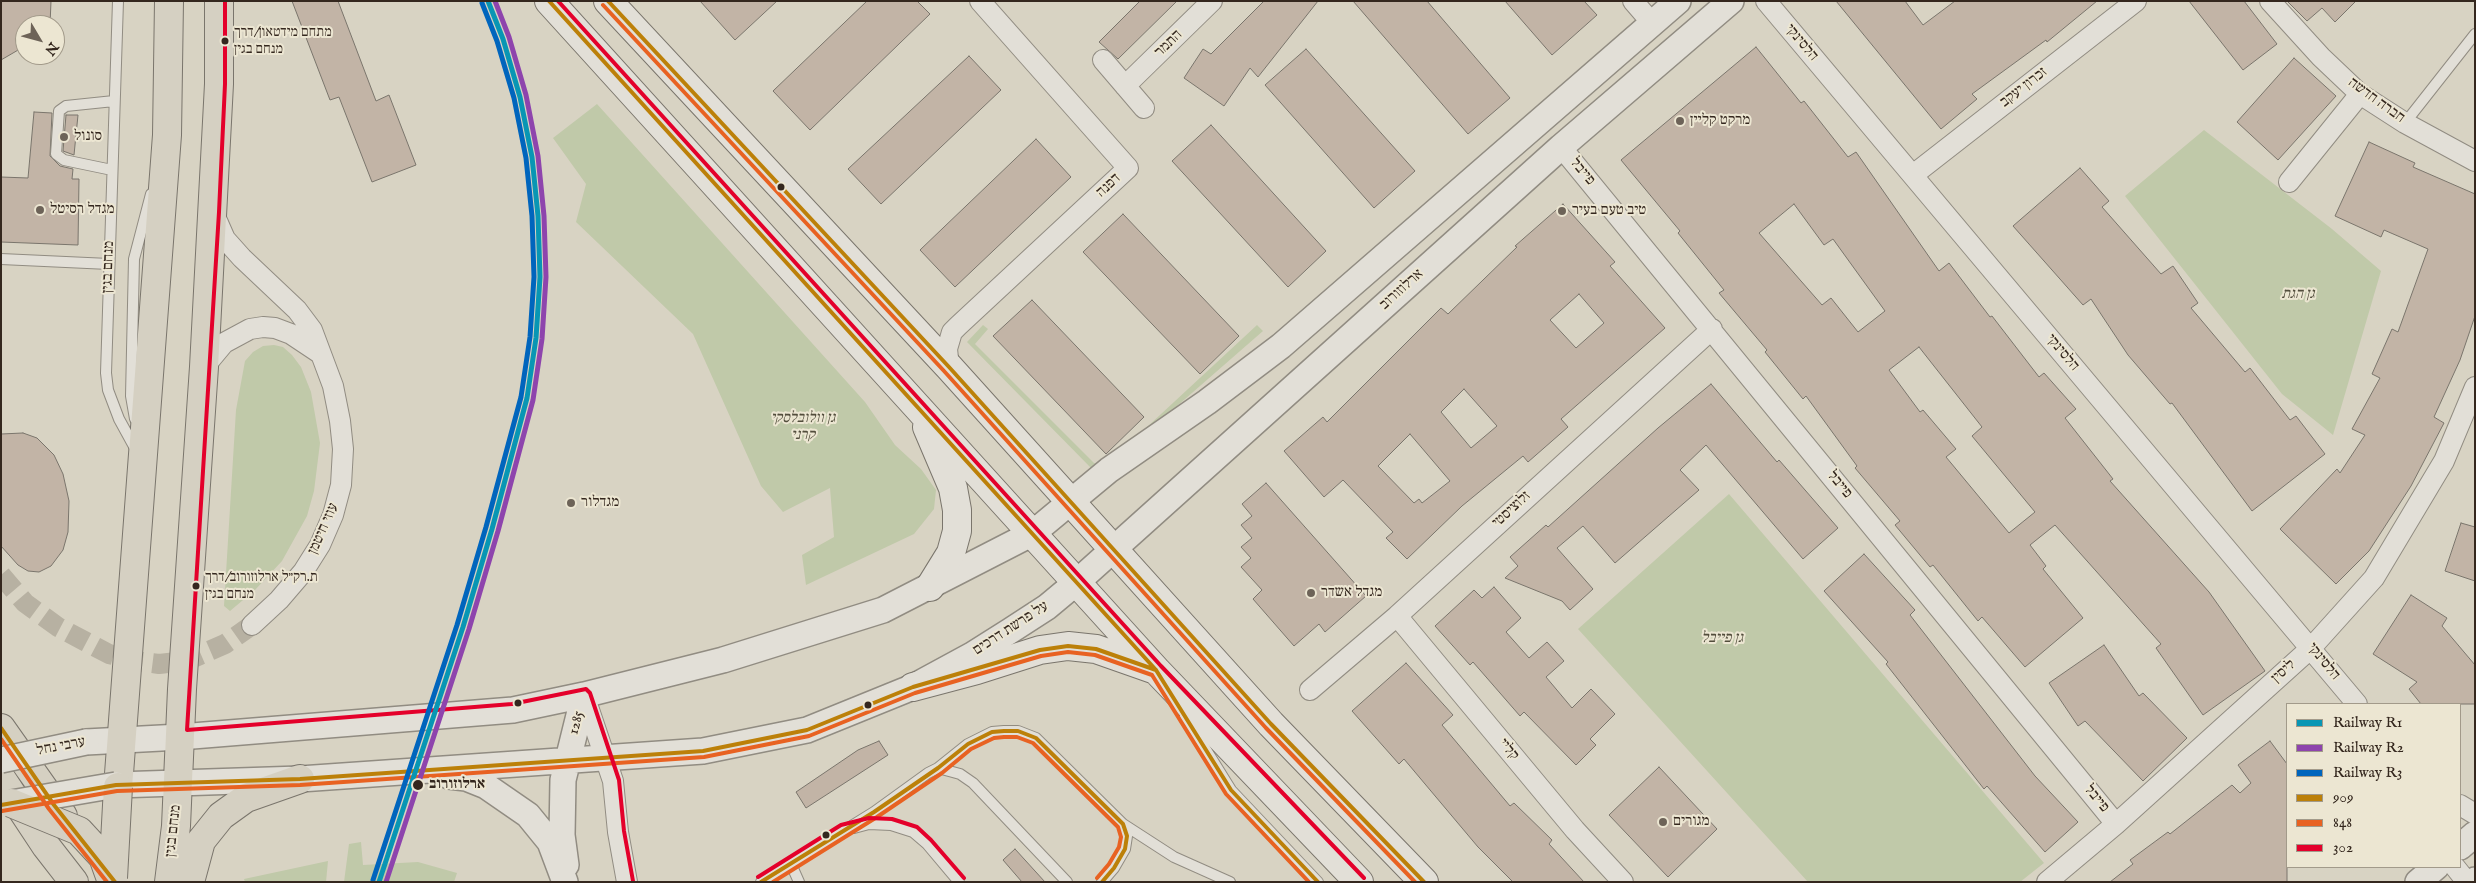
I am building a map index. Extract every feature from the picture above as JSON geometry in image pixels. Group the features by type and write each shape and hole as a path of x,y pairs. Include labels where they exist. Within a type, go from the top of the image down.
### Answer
{"main road":[{"path":"113,882 121,738 167,135 169,1"},
{"name":"מנחם בגין","path":"170,872 176,826 204,367 219,84 219,1"},
{"path":"549,1 1156,670 1359,882"},
{"path":"608,1 950,366 1271,724 1424,882"},
{"path":"918,407 953,488 957,510 957,531 951,553 930,587"},
{"path":"913,687 977,670 1040,650 1068,646 1096,649 1156,670"},
{"path":"1,728 54,805 113,882"},
{"path":"1,778 46,846 74,882"},
{"path":"190,882 201,841 222,816 246,798 300,779"},
{"path":"6,804 79,831 103,857 113,882"}],"street":[{"name":"דפנה","path":"950,366 947,349 952,332 1128,168 980,1"},
{"name":"התמר","path":"1125,86 1212,1"},
{"path":"1633,1 1652,23"},
{"path":"121,738 180,737 513,710 584,695 724,660 883,610 1033,533 1109,470 1207,402 1282,346 1678,1"},
{"name":"ארלוזורוב","path":"1077,582 1114,551 1561,147 1731,1"},
{"name":"הלסינקי","path":"1766,1 2356,703"},
{"name":"זכרון יעקב","path":"1912,175 2136,1"},
{"name":"חברה חדשה","path":"2270,1 2320,57 2360,94 2405,123 2475,161"},
{"path":"1103,60 1144,108"},
{"path":"2289,182 2360,94"},
{"name":"פייבל","path":"1561,147 2116,824"},
{"name":"עוזי חיטמן","path":"212,212 225,239 242,258 297,310 312,330 333,386 343,449 341,485 333,516 320,545 303,572 280,600 252,625"},
{"path":"204,367 224,343 250,329 263,327 275,328 292,334 321,354"},
{"name":"זלוציסטי","path":"1310,690 1396,616 1712,329"},
{"name":"ליסין","path":"2047,882 2116,824 2311,648 2374,578 2444,461 2475,387"},
{"name":"על פרשת דרכים","path":"118,786 300,779 703,751 772,739 816,727 913,687 972,655 1010,631 1047,607 1077,582"},
{"name":"קליי","path":"1396,616 1569,822 1622,882"},
{"name":"1285","path":"584,695 613,781 618,832 627,882"},
{"name":"1285","path":"566,882 562,835 563,780 584,695"},
{"name":"ערבי נחל","path":"1,760 86,742 121,738"},
{"path":"405,772 466,778 486,786 528,814 550,842 566,882"},
{"path":"6,804 118,786"},
{"path":"2461,806 2475,814"},
{"path":"2461,846 2475,834"},
{"path":"2418,882 2435,868"},
{"path":"2456,868 2467,882"}],"lane":[{"name":"מנחם בגין","path":"118,1 106,363 108,390 119,419 143,465"},
{"path":"2405,123 2475,34"},
{"path":"112,170 64,160 56,154 59,111 66,106 114,101"},
{"path":"1,259 109,264"},
{"path":"1156,670 1231,790 1318,882"},
{"path":"761,882 844,831 938,768 968,744 992,732 1018,731 1036,738 1123,824 1174,857 1230,882"},
{"path":"938,768 960,774 973,783 1067,882"},
{"path":"844,831 869,824 891,825 913,832 927,844 959,882"},
{"path":"1102,882 1114,868 1125,849 1126,836 1123,824"},
{"path":"791,864 799,882"}],"green space":[{"name":"גן וולובלסקי קרני","path":"597,104 865,402 895,445 921,469 936,490 934,509 914,534 806,585 802,555 834,537 830,488 783,512 761,486 693,334 576,222 586,184 553,138"},
{"name":"גן הגת","path":"2204,130 2332,229 2381,271 2333,435 2282,394 2125,196"},
{"path":"983,325 988,329 975,344 1094,463 1105,466 1257,325 1263,331 1106,468 1092,469 967,342"},
{"path":"274,345 283,347 292,355 301,367 311,392 320,443 314,491 307,516 282,561 255,590 230,611 224,606 236,410 245,361 253,352 263,346"},
{"name":"גן פייבל","path":"1729,494 2044,863 2020,882 1808,882 1578,629"},
{"path":"361,842 363,865 418,862 457,873 454,882 344,882 349,844"},
{"path":"328,861 326,882 245,882 244,879"}],"building":[{"path":"1,1 51,1 50,15 15,15 15,52 1,60"},
{"path":"292,1 338,1 376,101 389,95 416,165 372,182 339,97 330,100"},
{"path":"700,1 777,1 735,40"},
{"path":"867,1 917,1 930,14 810,130 773,91"},
{"path":"1140,1 1177,1 1118,59 1099,42"},
{"path":"1264,1 1318,1 1258,77 1250,68 1224,106 1184,78 1203,49 1211,54"},
{"path":"1353,1 1427,1 1510,98 1468,134"},
{"path":"1505,1 1584,1 1597,15 1552,55"},
{"path":"1836,1 1905,1 1923,25 1955,1 2097,1 2047,42 2046,40 1972,94 1977,99 1941,129"},
{"path":"2189,1 2244,1 2277,44 2243,70"},
{"path":"2287,1 2356,1 2335,22 2322,8 2307,21"},
{"path":"1756,47 1801,103 1804,101 1848,157 1856,152 1939,271 1949,263 2039,377 2044,373 2076,409 2065,418 2113,479 2110,481 2209,592 2265,671 2203,715 2156,648 2161,644 2055,525 2030,545 2046,566 2043,569 2083,618 2025,667 1982,617 1978,621 1933,565 1930,567 1895,525 1900,521 1855,468 1857,466 1806,396 1803,399 1765,352 1767,350 1719,293 1724,290 1678,233 1680,231 1621,160","holes":["1794,204 1824,245 1833,239 1885,311 1858,332 1831,298 1822,305 1759,233","1919,347 1982,427 1972,436 2035,512 2009,533 1946,457 1956,449 1923,410 1920,412 1889,370"]},
{"path":"1306,49 1415,171 1374,208 1265,85"},
{"path":"969,56 1001,90 881,204 848,169"},
{"path":"2294,58 2336,96 2278,160 2237,122"},
{"name":"מגדל רסיטל","path":"34,112 52,113 50,156 60,166 73,169 72,179 79,179 78,245 1,242 1,177 28,178"},
{"path":"66,115 78,115 74,155 63,151"},
{"path":"1211,125 1326,251 1288,287 1172,161"},
{"path":"1036,139 1071,177 955,287 920,250"},
{"path":"2369,142 2415,163 2413,167 2475,194 2475,316 2460,360 2434,417 2444,423 2411,486 2369,551 2336,584 2280,529 2337,469 2340,473 2365,435 2352,429 2380,378 2372,374 2392,329 2398,332 2428,249 2384,230 2381,237 2335,216"},
{"path":"2080,168 2109,201 2102,207 2161,274 2173,266 2198,303 2191,308 2245,372 2250,368 2290,420 2296,416 2325,454 2252,511 2172,403 2170,404 2128,355 2091,299 2083,305 2013,226"},
{"path":"1563,204 1615,262 1610,266 1665,328 1561,419 1568,427 1528,462 1523,456 1462,506 1407,559 1386,538 1393,532 1343,480 1324,497 1284,451 1323,417 1327,422 1441,308 1448,314 1517,247 1515,246","holes":["1579,294 1604,323 1576,348 1550,320","1464,389 1497,426 1471,448 1441,412","1410,434 1450,481 1422,503 1419,499 1414,503 1378,466"]},
{"path":"1123,214 1239,336 1200,374 1083,252"},
{"path":"1032,300 1144,417 1106,454 993,336"},
{"path":"1711,384 1777,462 1779,460 1838,528 1803,559 1706,445 1680,470 1699,490 1615,563 1583,526 1557,548 1593,589 1570,610 1562,601 1505,578 1518,566 1510,557 1546,525 1548,527 1658,428"},
{"path":"23,433 37,438 54,455 63,474 69,501 68,532 63,550 51,566 39,572 28,571 18,565 1,546 1,434"},
{"path":"1266,483 1366,596 1325,632 1319,624 1294,646 1253,599 1262,590 1241,567 1251,558 1241,547 1252,538 1241,525 1252,516 1242,504"},
{"path":"2461,523 2475,527 2475,581 2445,571"},
{"path":"1864,554 1915,610 1910,615 2035,776 2078,822 2045,852 1987,786 1984,789 1886,664 1888,662 1824,591"},
{"path":"1494,587 1521,618 1506,632 1529,658 1547,642 1564,661 1546,677 1572,708 1591,689 1615,714 1590,739 1596,745 1576,765 1524,712 1520,716 1473,662 1470,665 1435,626 1474,590 1482,598"},
{"path":"2411,595 2447,618 2442,626 2475,665 2475,704 2420,703 2409,689 2417,682 2373,654"},
{"path":"2104,645 2139,696 2143,693 2187,738 2143,781 2085,721 2078,726 2049,683"},
{"path":"1406,663 1453,715 1442,725 1510,806 1514,803 1552,840 1549,844 1584,882 1513,882 1478,847 1404,759 1399,764 1352,711"},
{"path":"879,741 888,755 806,808 796,792 858,750"},
{"path":"2270,741 2286,763 2287,882 2110,882 2133,864 2130,860 2168,832 2170,834 2232,785 2240,793 2251,783 2238,765"},
{"name":"מגורים","path":"1659,767 1717,829 1668,877 1609,815"},
{"path":"1015,849 1045,882 1022,882 1003,860"}],"tunnel":[{"path":"1,575 25,603 58,627 109,654 135,661 159,664 186,661 225,644 252,625"}],"rail line":[{"name":"R1","path":"379,882 463,627 492,529 527,398 536,338 540,277 538,216 532,157 520,97 503,39 488,1"},
{"name":"R2","path":"386,882 469,629 498,531 533,400 542,339 546,277 544,216 538,156 526,95 509,37 495,1"},
{"name":"R3","path":"373,880 457,625 486,527 521,397 530,337 534,277 532,216 526,158 514,98 497,41 482,3"}],"transit line":[{"name":"302","path":"225,1 225,84 219,212 187,730 512,704 586,689 590,693 619,780 624,831 633,881"},
{"name":"909","path":"549,1 1156,670"},
{"name":"302","path":"558,1 1161,666 1364,878"},
{"name":"909","path":"608,1 949,367 1271,724 1424,882"},
{"name":"848","path":"603,5 944,371 1266,728 1415,882"},
{"name":"909","path":"1,805 116,785 300,779 703,751 807,730 913,687 1040,650 1068,646 1096,649 1156,670 1231,790 1318,882"},
{"name":"848","path":"2,811 117,791 300,785 704,757 809,736 915,693 1041,656 1068,652 1095,655 1152,675 1226,794 1309,882"},
{"name":"909","path":"1,728 54,805 115,882"},
{"name":"909","path":"761,882 874,812 938,768 968,744 992,732 1004,731 1018,731 1036,738 1123,824 1127,836 1125,849 1114,868 1102,882"},
{"name":"848","path":"773,882 877,817 942,773 971,749 994,738 1004,737 1017,737 1033,743 1118,827 1121,837 1119,847 1109,864 1097,878"},
{"name":"848","path":"1,739 49,809 107,882"},
{"name":"302","path":"758,877 841,825 869,818 892,819 917,827 964,878"}],"place":[{"name":"מתחם מידטאון/דרך מנחם בגין","path":"225,41"},
{"name":"מרקט קליין","path":"1680,121"},
{"name":"סונול","path":"64,137"},
{"name":"מגדל רסיטל","path":"40,210"},
{"name":"טיב טעם בעיר","path":"1562,211"},
{"name":"מגדלור","path":"571,503"},
{"name":"ת.רק״ל ארלוזורוב/דרך מנחם בגין","path":"196,586"},
{"name":"מגדל אשדר","path":"1311,593"},
{"name":"ארלוזורוב","path":"418,785"},
{"name":"מגורים","path":"1663,822"}]}
